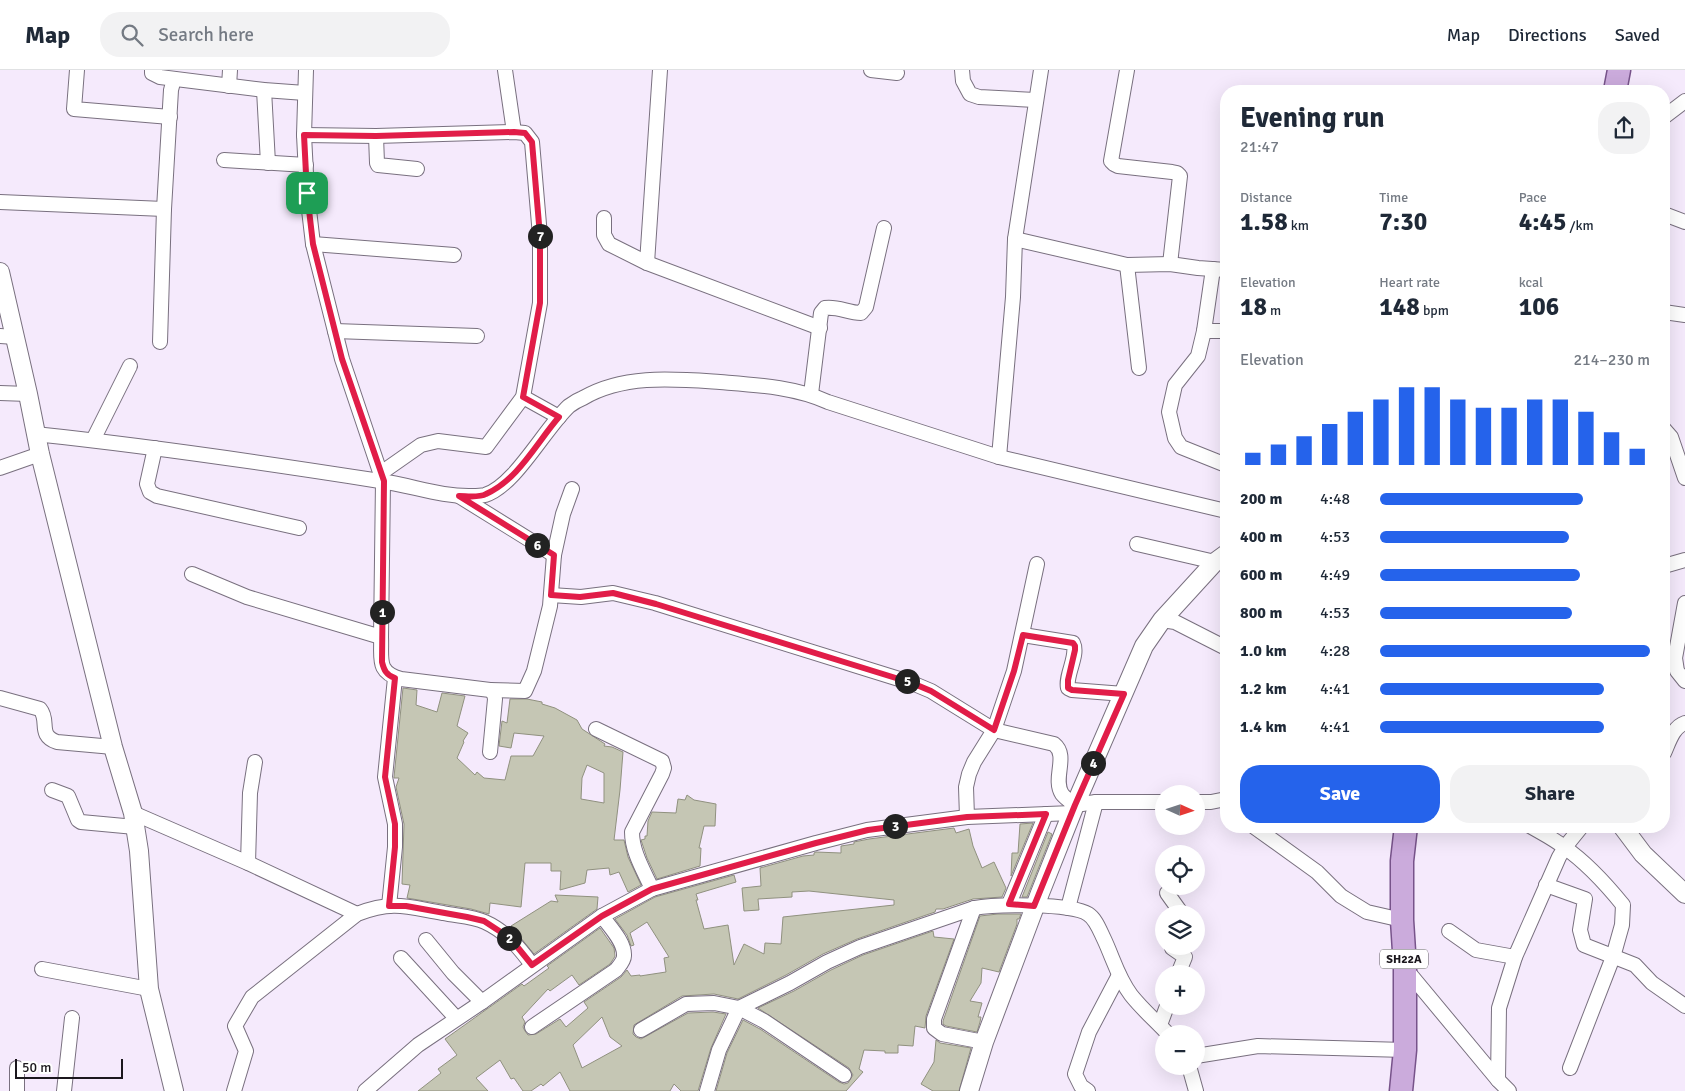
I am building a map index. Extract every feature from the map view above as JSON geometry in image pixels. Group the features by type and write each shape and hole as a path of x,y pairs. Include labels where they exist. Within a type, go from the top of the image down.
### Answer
{"main road":[{"path":"1616,85 1619,70"},
{"name":"SH22A","path":"1401,1091 1405,1050 1402,861 1405,833"}],"street":[{"path":"77,70 74,109 170,117"},
{"path":"152,70 152,72 160,77 264,90 305,93"},
{"path":"229,86 230,70"},
{"path":"306,70 304,135 307,193 313,244 342,359 382,477 382,662 384,670 395,678 490,690 525,691 534,672 550,606 554,555 563,514 572,489"},
{"path":"504,70 514,132"},
{"path":"647,263 660,70"},
{"path":"871,70 897,73"},
{"path":"962,70 964,81 970,94 979,97 1035,100"},
{"path":"999,457 1013,297 1016,239 1040,70"},
{"path":"1127,70 1111,161 1118,166 1178,173 1180,176 1170,264"},
{"path":"160,342 164,209 171,90 174,79"},
{"path":"264,90 268,163"},
{"path":"1670,112 1685,101"},
{"path":"304,135 376,136 514,132 525,133 532,142 540,236 540,303 523,397 486,447 438,441 421,446 382,477"},
{"path":"376,136 376,163 378,165 418,169"},
{"path":"224,160 306,165"},
{"path":"0,202 164,209"},
{"path":"1670,216 1685,222"},
{"path":"604,218 604,234 609,244 647,263 820,328"},
{"path":"811,394 821,313 826,308 833,307 852,313 861,313 866,307 884,228"},
{"path":"1016,239 1127,265 1170,264 1220,269 1198,356 1175,385 1169,412 1174,438 1182,447 1220,463"},
{"path":"313,244 454,256"},
{"path":"1127,265 1139,368"},
{"path":"0,272 8,336 28,394 35,434 112,747 134,820 139,851 149,989 174,1091"},
{"path":"1670,313 1685,315"},
{"path":"335,331 477,336"},
{"path":"1204,331 1220,331"},
{"path":"93,440 130,366"},
{"path":"35,434 382,477 459,496 485,495 500,486 518,469 570,405 597,390 637,382 669,379 757,385 811,394 828,402 999,457 1220,510"},
{"path":"0,393 28,394"},
{"path":"523,397 559,417"},
{"path":"1670,437 1685,478"},
{"path":"155,448 147,484 150,492 157,496 298,528"},
{"path":"0,468 40,454"},
{"path":"459,496 554,555"},
{"path":"1137,544 1220,558"},
{"path":"969,1091 984,1042 1034,906 1073,809 1144,646 1162,620 1220,558"},
{"path":"1670,564 1685,560"},
{"path":"967,817 966,787 969,774 974,762 994,730 1014,671 1037,564"},
{"path":"192,574 247,597 382,637"},
{"path":"551,595 580,597 613,593 665,606 912,683 931,691 994,730 1054,744 1059,748 1061,756 1059,787 1073,809"},
{"path":"1685,603 1675,658 1677,671 1685,681"},
{"path":"1162,620 1175,622 1220,645"},
{"path":"1023,635 1073,643 1075,650 1068,688 1072,690 1124,694"},
{"path":"389,906 395,847 395,824 385,777 395,678"},
{"path":"490,690 494,694 495,699 490,752"},
{"path":"0,698 40,709 44,717 44,730 50,740 112,747"},
{"path":"1670,740 1674,731 1685,722"},
{"path":"596,729 662,761 664,768 632,832 632,841 636,854 652,889"},
{"path":"248,863 250,793 255,762"},
{"path":"52,790 68,796 78,820 81,822 134,820 248,863 357,914"},
{"path":"1205,802 1220,800"},
{"path":"1068,908 1096,802"},
{"path":"365,1091 418,1044 482,1002 602,916 652,889 807,845 868,830 967,817 1046,814 1096,802 1155,802"},
{"path":"1211,802 1220,807"},
{"path":"1009,904 1046,814"},
{"path":"1263,833 1316,872 1341,896 1367,912 1402,920"},
{"path":"1541,833 1564,847 1602,880 1623,905 1622,925 1613,957 1570,1068"},
{"path":"1498,1080 1499,1008 1515,957 1564,847 1576,833"},
{"path":"1631,833 1643,854 1685,894"},
{"path":"1546,885 1585,899 1580,930 1584,945 1635,965 1652,983 1685,1006"},
{"path":"707,1091 719,1050 739,1008 860,946 974,908 989,905 1009,904 1068,908 1089,914 1096,923 1119,975 1131,995 1159,1025"},
{"path":"234,1091 246,1051 235,1026 252,998 357,914 373,908 406,906 484,921 510,938 532,965"},
{"path":"974,908 934,1019 934,1028 942,1034 984,1042"},
{"path":"532,1027 616,970 622,962 624,955 621,943 602,916"},
{"path":"1449,931 1476,950 1515,957"},
{"path":"426,940 453,973 482,1002"},
{"path":"401,958 456,1018"},
{"path":"1405,968 1498,1080 1510,1091"},
{"path":"42,969 149,989"},
{"path":"1088,1091 1081,1086 1075,1074 1089,1032 1119,975"},
{"path":"641,1030 686,1004 714,1003 739,1008 764,1021 844,1075"},
{"path":"64,1091 72,1018"},
{"path":"1205,1055 1258,1046 1405,1050"},
{"path":"17,1068 17,1091"},
{"path":"1192,1075 1196,1091"}],"building":[{"path":"403,688 417,690 416,705 437,712 442,693 465,696 457,726 468,733 457,758 475,775 477,772 484,778 505,780 511,756 533,756 544,736 514,733 511,748 499,746 502,721 507,723 510,699 527,699 542,702 542,704 555,708 577,720 582,729 605,744 604,746 623,752 614,840 624,840 628,857 641,885 628,892 619,872 610,875 609,868 587,870 585,883 560,890 561,871 551,871 551,863 525,863 521,907 490,903 489,914 407,898 410,885 402,884 404,824 396,787 399,778 394,778","holes":["587,765 604,773 604,803 581,799 582,778"]},
{"path":"687,795 694,800 716,804 715,826 704,826 699,848 701,848 700,866 657,879 641,840 647,836 648,821 652,812 676,813 678,799 685,800"},
{"path":"1033,823 1011,876 1012,853 1018,853 1020,824"},
{"path":"954,828 956,833 969,829 973,846 982,868 994,862 1006,888 1002,897 973,899 943,909 936,909 935,912 857,939 823,954 738,999 714,994 682,996 634,1025 633,1034 641,1039 688,1013 713,1012 726,1014 711,1048 698,1091 681,1091 674,1084 670,1091 570,1091 560,1072 543,1086 541,1084 531,1091 523,1091 514,1078 511,1079 500,1060 476,1078 488,1091 418,1091 441,1073 438,1069 457,1055 445,1039 522,984 524,986 549,968 547,966 600,928 614,948 615,956 610,964 579,985 572,975 550,991 548,989 522,1017 525,1022 523,1027 528,1035 536,1034 560,1019 566,1027 588,1008 584,1002 621,977 627,970 631,976 666,972 664,958 669,957 647,922 630,933 634,945 631,946 627,935 615,919 655,897 734,875 736,882 696,894 698,900 696,900 704,929 728,925 734,965 744,944 764,954 765,943 781,944 783,917 894,905 894,900 809,891 792,892 792,897 758,899 759,910 744,911 742,888 761,886 760,868 803,856 814,855 816,852 841,853 841,846 869,839","holes":["602,1017 610,1037 622,1046 582,1068 573,1045"]},
{"path":"1048,832 1052,834 1027,897 1022,897"},
{"path":"555,895 598,897 597,909 534,954 511,926 551,901 558,902"},
{"path":"1021,914 1019,919 1017,919 1017,924 999,972 982,968 981,983 970,1001 982,1003 978,1017 981,1017 977,1032 946,1026 943,1024 943,1021 980,916"},
{"path":"933,931 934,937 954,939 926,1016 925,1028 915,1026 913,1046 898,1045 898,1053 864,1050 859,1069 863,1072 846,1091 716,1091 727,1053 743,1020 760,1029 839,1082 848,1083 853,1075 849,1068 758,1008 863,955"},
{"path":"936,1040 940,1043 971,1048 959,1091 933,1091 921,1084 934,1062"}],"route":[{"path":"514,132 525,133 532,142 540,236 540,303 523,397 559,417 518,469 500,486 485,495 459,496 554,555 551,595 580,597 613,593 656,604 912,683 945,699 994,730 1014,671 1023,635 1073,643 1075,650 1067,685 1068,688 1072,690 1124,694 1075,805 1034,906 1009,904 1046,814 967,817 868,830 652,889 602,916 532,965 510,938 484,921 406,906 389,906 395,847 395,824 385,777 395,678 384,670 382,662 384,481 342,359 313,244 307,193 304,135 376,136 514,132"}]}
